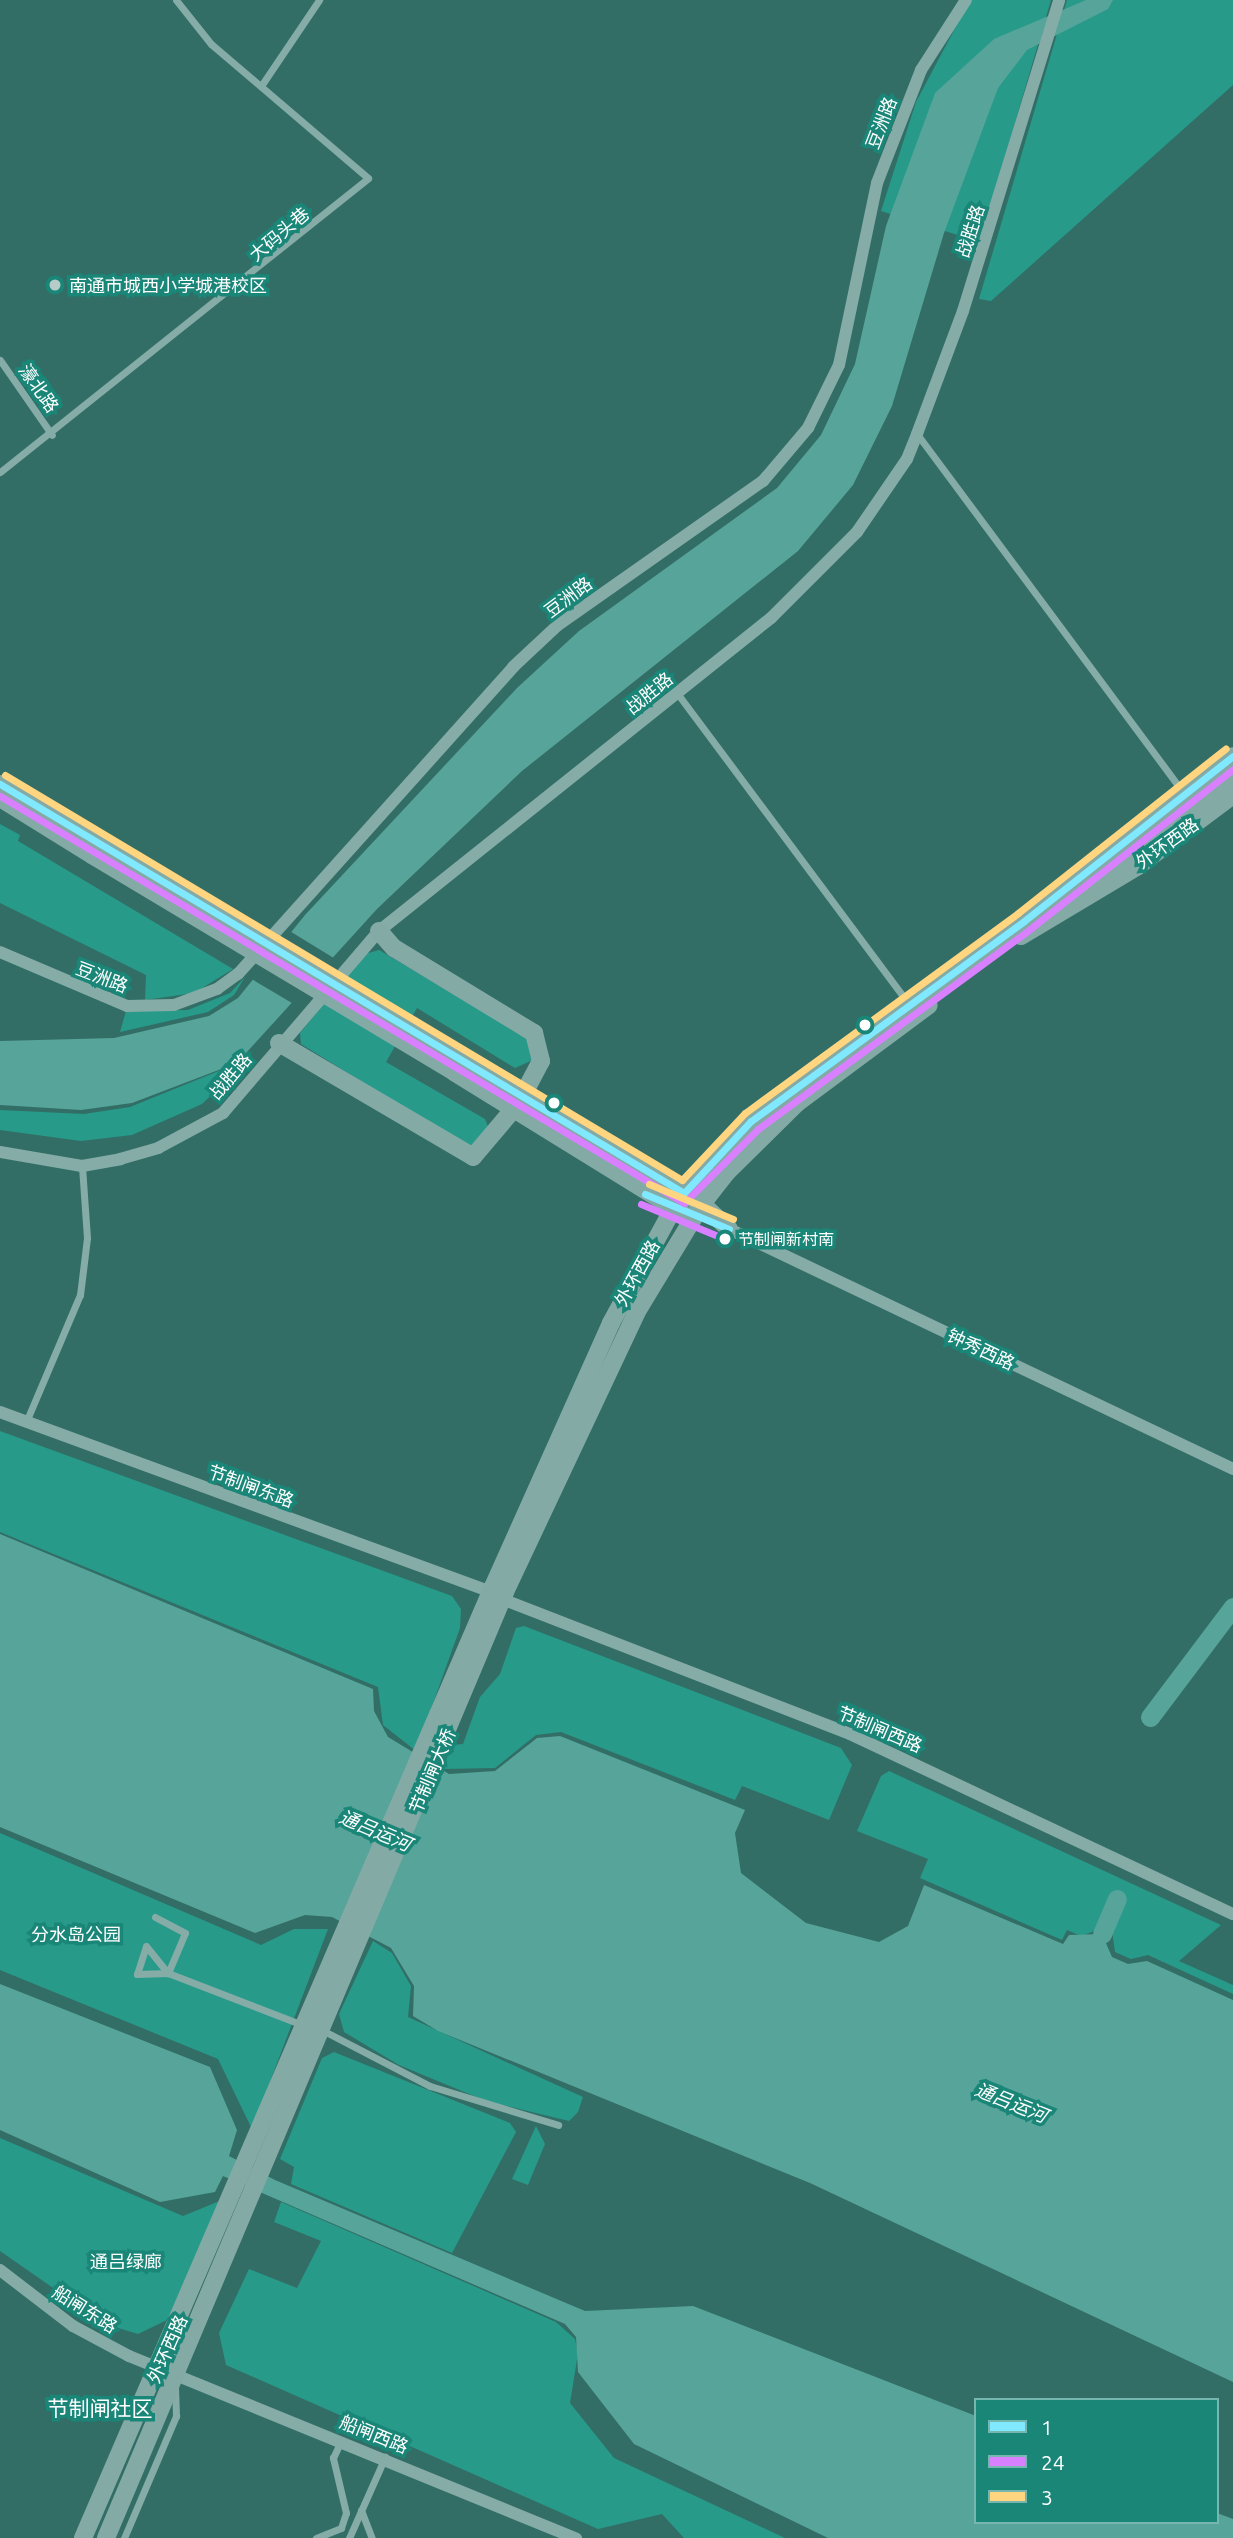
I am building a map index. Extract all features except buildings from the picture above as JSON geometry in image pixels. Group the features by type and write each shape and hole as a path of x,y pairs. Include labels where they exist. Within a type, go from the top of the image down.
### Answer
{"main road":[{"name":"外环西路","path":"497,1596 636,1313 697,1211 775,1121 1026,926 1183,792 1233,756"},
{"name":"外环西路","path":"462,1683 611,1323 684,1193 751,1121 1233,776"},
{"path":"0,784 96,848 457,1065 673,1209 697,1211 729,1228"},
{"name":"外环西路","path":"1026,926 1138,866 1233,795"},
{"path":"0,798 96,848"},
{"path":"279,1043 473,1157 517,1105 541,1061 534,1033 394,948 379,931"},
{"path":"517,1105 684,1193 697,1211"},
{"name":"节制闸大桥","path":"315,2027 462,1683"},
{"path":"241,2202 251,2154 315,2027"},
{"path":"241,2202 268,2161 315,2027"},
{"name":"外环西路","path":"83,2538 158,2367 241,2202"},
{"name":"外环西路","path":"106,2538 176,2377 241,2202"}],"street":[{"name":"大码头巷","path":"0,472 52,435 368,178 211,44 176,0"},
{"path":"261,86 318,0"},
{"name":"豆洲路","path":"0,952 127,1006 174,1005 217,989 238,974 513,667 558,625 763,481 808,428 839,365 877,183 920,70 966,0"},
{"name":"战胜路","path":"0,1152 82,1166 158,1148 203,1126 247,1088 279,1043 379,931 771,618 857,532 907,459 967,298 1059,0"},
{"name":"濠北路","path":"0,360 52,435"},
{"path":"916,434 1183,792"},
{"path":"677,693 910,1005"},
{"path":"26,1423 80,1296 87,1238 82,1166"},
{"name":"钟秀西路","path":"729,1228 1233,1469"},
{"name":"节制闸东路","path":"0,1412 497,1596"},
{"name":"节制闸西路","path":"497,1596 850,1734 1233,1914"},
{"path":"155,1917 185,1930 168,1973"},
{"path":"168,1973 158,1955 146,1946 137,1974 168,1973 295,2026 315,2027 430,2086 558,2125"},
{"name":"船闸东路","path":"0,2270 73,2326 158,2367"},
{"name":"船闸西路","path":"158,2367 176,2377 386,2457 576,2538"},
{"path":"124,2538 176,2416 176,2377"},
{"path":"316,2538 341,2528 346,2513 333,2458 341,2440"},
{"path":"349,2538 386,2457"},
{"path":"361,2510 372,2538"}],"green space":[{"path":"970,0 1051,0 980,242 881,211 916,102"},
{"path":"1067,0 1233,0 1233,85 991,301 979,299"},
{"path":"0,824 20,835 18,841 233,969 194,993 145,1000 146,975 0,903"},
{"path":"379,950 528,1038 533,1060 515,1068 417,1008 386,1062 485,1119 489,1129 469,1148 301,1044 300,1033 365,954"},
{"path":"245,977 234,995 208,1012 120,1032 126,1011 188,1010 230,993"},
{"path":"226,1068 239,1069 202,1104 132,1135 81,1141 0,1130 0,1110 84,1114 130,1107"},
{"path":"0,1431 452,1596 461,1609 460,1628 416,1751 383,1725 378,1687 0,1532"},
{"path":"524,1626 841,1748 852,1765 829,1820 742,1786 735,1800 561,1732 536,1735 495,1768 443,1769 451,1745 463,1744 480,1697 500,1674 516,1628"},
{"path":"889,1771 1221,1925 1179,1961 1233,1985 1233,1994 1148,1955 1131,1959 1115,1952 1112,1931 1122,1897 1117,1893 1095,1931 1081,1936 1067,1930 1062,1940 920,1878 928,1859 857,1831 881,1776"},
{"name":"分水岛公园","path":"0,1833 261,1945 294,1929 328,1929 252,2129 218,2059 0,1970"},
{"path":"373,1941 392,1953 411,1986 408,2017 583,2097 578,2112 569,2121 486,2101 399,2065 344,2032 339,2014"},
{"path":"334,2052 510,2123 516,2132 452,2253 291,2184 294,2167 280,2159 322,2058"},
{"path":"536,2126 545,2144 528,2185 512,2179"},
{"name":"通吕绿廊","path":"0,2138 183,2216 222,2200 169,2319 138,2334 105,2324 0,2251"},
{"path":"281,2202 556,2322 575,2339 578,2353 570,2403 614,2458 785,2538 684,2538 662,2514 598,2529 226,2365 219,2333 249,2269 297,2288 321,2241 274,2222"}],"water":[{"path":"1086,0 1113,0 1108,9 1027,50 998,88 944,233 892,406 853,485 798,551 522,771 377,909 237,1063 132,1103 81,1110 0,1105 0,1041 114,1038 209,1016 238,998 305,915 517,688 579,631 777,488 821,435 855,364 886,226 935,93 994,39"},
{"name":"通吕运河","path":"0,1534 373,1689 374,1711 388,1737 449,1774 495,1771 537,1738 560,1736 745,1810 735,1833 741,1873 806,1923 879,1942 908,1926 924,1885 1063,1944 1069,1935 1102,1934 1112,1957 1128,1964 1147,1961 1233,2000 1233,2382 810,2183 438,2031 413,2016 414,1986 391,1948 332,1917 305,1915 255,1933 0,1827"},
{"path":"0,1984 210,2067 237,2130 229,2156 275,2180 585,2311 693,2306 974,2415 974,2524 1219,2524 1219,2514 1233,2519 1233,2538 828,2538 634,2444 578,2372 576,2337 565,2324 223,2176 215,2192 160,2202 0,2130"}],"pier":[{"path":"288,930 337,960 297,1006 250,978"}],"waterway":[{"path":"1150,1717 1233,1607"},
{"path":"1102,1934 1117,1899"}],"transit line":[{"name":"3","path":"5,775 682,1180 745,1113 1018,913 1226,748"},
{"name":"1","path":"0,784 684,1193 751,1121 1024,921 1233,756"},
{"name":"24","path":"0,796 684,1203 758,1129 1030,929 1233,769"},
{"name":"3","path":"649,1184 733,1219"},
{"name":"1","path":"645,1194 729,1229"},
{"name":"24","path":"641,1204 725,1239"}],"place":[{"name":"南通市城西小学城港校区","path":"55,285"},
{"name":"节制闸新村南","path":"725,1239"}],"district":[{"name":"节制闸社区","path":"100,2408"}]}
